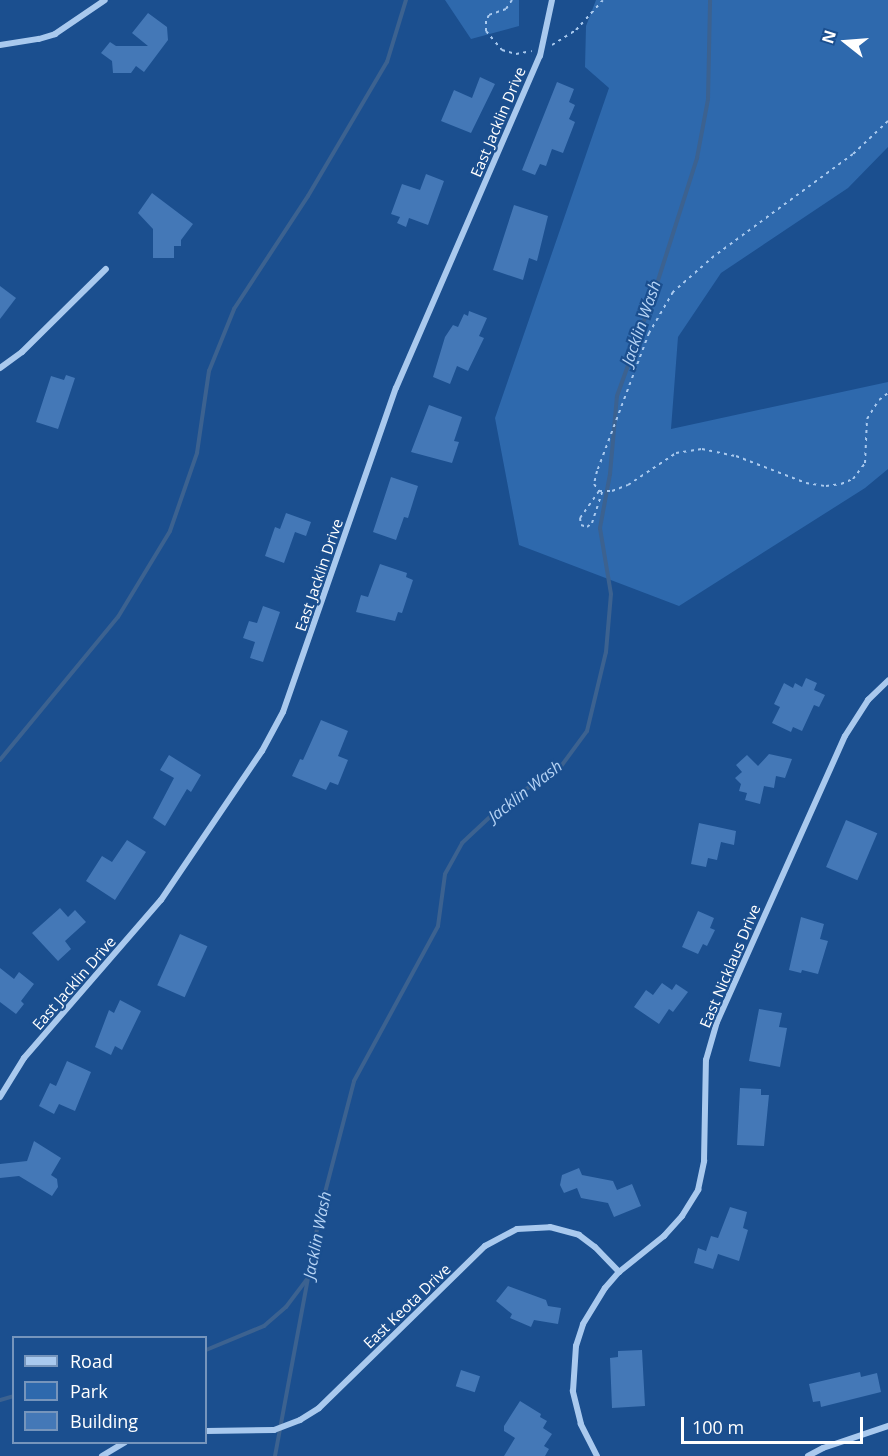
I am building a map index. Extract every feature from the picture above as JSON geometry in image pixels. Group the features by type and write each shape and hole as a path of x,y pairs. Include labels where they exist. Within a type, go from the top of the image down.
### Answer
{"street":[{"path":"0,45 55,34 105,0"},
{"name":"East Jacklin Drive","path":"0,1097 24,1058 161,900 262,751 283,712 396,388 541,49 552,0"},
{"path":"0,368 22,352 106,269"},
{"name":"East Nicklaus Drive","path":"597,1456 589,1444 576,1407 573,1391 576,1346 594,1304 620,1272 664,1236 682,1216 698,1190 704,1161 706,1060 717,1022 845,736 868,700 888,681"},
{"name":"East Keota Drive","path":"207,1431 274,1430 300,1420 319,1408 485,1246 517,1229 550,1227 573,1233 595,1246 620,1272"},
{"path":"808,1456 823,1448 888,1426"},
{"path":"102,1456 123,1444"}],"path":[{"path":"512,0 506,9 489,15 486,21 489,37 502,50 509,53 541,49 555,44 570,34 603,0"},
{"path":"601,491 594,484 597,471 649,333 673,292 714,256 853,154 888,121"},
{"path":"601,491 592,523 587,527 581,525 580,518 601,491 628,485 676,453 688,449 717,451 806,483 826,486 841,484 853,479 865,463 867,419 879,400 888,393"}],"green space":[{"path":"445,0 519,0 519,26 471,39"},
{"path":"596,0 888,0 888,147 848,188 721,273 678,337 671,429 888,382 888,469 865,488 679,606 519,545 495,418 609,88 585,67 586,26"}],"building":[{"path":"148,13 167,27 168,40 144,72 136,66 131,73 113,73 112,61 101,53 110,42 116,46 148,46 132,33"},
{"path":"480,77 495,84 471,133 441,121 454,90 472,98"},
{"path":"557,82 574,89 569,102 575,105 569,119 575,122 563,153 552,149 546,166 540,164 535,175 522,170"},
{"path":"426,174 444,181 428,225 409,218 406,227 397,223 400,217 391,214 402,184 420,190"},
{"path":"152,193 193,224 181,240 181,246 174,246 174,258 153,258 153,229 138,213"},
{"path":"514,205 548,216 537,261 529,258 523,280 493,270"},
{"path":"0,286 16,298 0,319"},
{"path":"469,311 487,318 479,336 484,338 468,371 457,366 450,384 433,377 445,337 453,325 458,327 464,314 468,316"},
{"path":"66,375 75,378 58,429 36,422 51,376 64,380"},
{"path":"429,405 462,417 454,441 459,442 452,463 411,452"},
{"path":"391,477 418,486 408,518 404,517 396,540 373,532"},
{"path":"286,513 311,522 306,536 295,532 284,563 265,556 275,527 280,529"},
{"path":"380,564 407,573 406,577 413,580 402,613 398,612 395,621 356,612 361,595 368,597"},
{"path":"263,606 280,612 263,662 250,658 255,642 243,638 249,621 257,623"},
{"path":"806,678 817,683 814,690 825,695 819,707 814,705 802,731 793,727 791,732 772,723 780,707 774,704 784,683 793,688 795,683 802,687"},
{"path":"321,720 348,731 338,756 348,760 338,785 330,782 326,790 292,776 300,759 303,760"},
{"path":"769,754 792,759 785,778 776,776 774,788 764,786 760,804 745,800 747,793 739,791 741,784 735,778 742,772 736,765 747,755 758,766"},
{"path":"169,755 201,775 191,792 187,789 165,826 153,818 174,778 160,770"},
{"path":"846,820 877,833 857,880 826,867"},
{"path":"699,823 736,831 734,845 721,842 717,860 708,858 706,867 691,864"},
{"path":"127,840 146,852 115,900 86,881 102,856 112,862"},
{"path":"60,908 68,917 75,910 86,922 65,941 71,949 58,961 32,933"},
{"path":"698,911 714,918 710,928 715,930 707,946 703,944 698,954 682,947"},
{"path":"801,917 824,924 820,939 828,941 818,974 789,970"},
{"path":"180,934 207,946 185,997 157,985"},
{"path":"0,968 14,979 19,972 34,984 21,1001 24,1004 16,1014 0,1002"},
{"path":"662,983 672,990 676,984 688,992 673,1012 669,1009 659,1024 634,1007 646,990 653,995"},
{"path":"120,1000 141,1011 122,1050 115,1046 111,1055 95,1047 109,1010 114,1013"},
{"path":"759,1009 782,1013 779,1027 787,1028 780,1067 749,1061"},
{"path":"67,1061 91,1072 75,1111 59,1104 54,1114 39,1106 50,1083 56,1086"},
{"path":"740,1088 761,1089 761,1095 769,1095 764,1146 737,1145"},
{"path":"34,1141 61,1158 51,1175 57,1179 58,1187 52,1196 19,1176 0,1178 0,1164 27,1161"},
{"path":"579,1168 582,1175 613,1181 617,1190 632,1184 641,1206 614,1217 608,1203 581,1198 577,1188 564,1193 560,1185 562,1175"},
{"path":"730,1207 747,1212 743,1228 748,1230 739,1261 718,1254 713,1269 694,1263 698,1248 706,1251 711,1236 718,1238"},
{"path":"508,1286 546,1300 548,1306 561,1308 558,1324 534,1320 531,1327 510,1318 512,1314 496,1301"},
{"path":"642,1350 645,1406 612,1408 610,1358 618,1357 618,1351"},
{"path":"461,1370 480,1376 475,1392 456,1386"},
{"path":"860,1372 861,1377 877,1373 881,1392 821,1407 820,1401 813,1402 809,1384"},
{"path":"520,1401 541,1414 540,1417 547,1421 543,1428 552,1434 544,1446 549,1449 545,1456 504,1456 515,1438 504,1431 504,1426"}],"waterway":[{"path":"0,760 118,617 170,531 197,453 209,371 234,309 308,196 387,62 406,0"},
{"name":"Jacklin Wash","path":"275,1456 321,1208 354,1081 438,926 445,874 462,843 508,800 559,769 587,731 606,652 611,594 600,528 610,474 617,396 654,293 697,158 708,99 710,0"},
{"path":"207,1350 264,1326 286,1307 309,1276"},
{"path":"0,1400 12,1397"}]}
